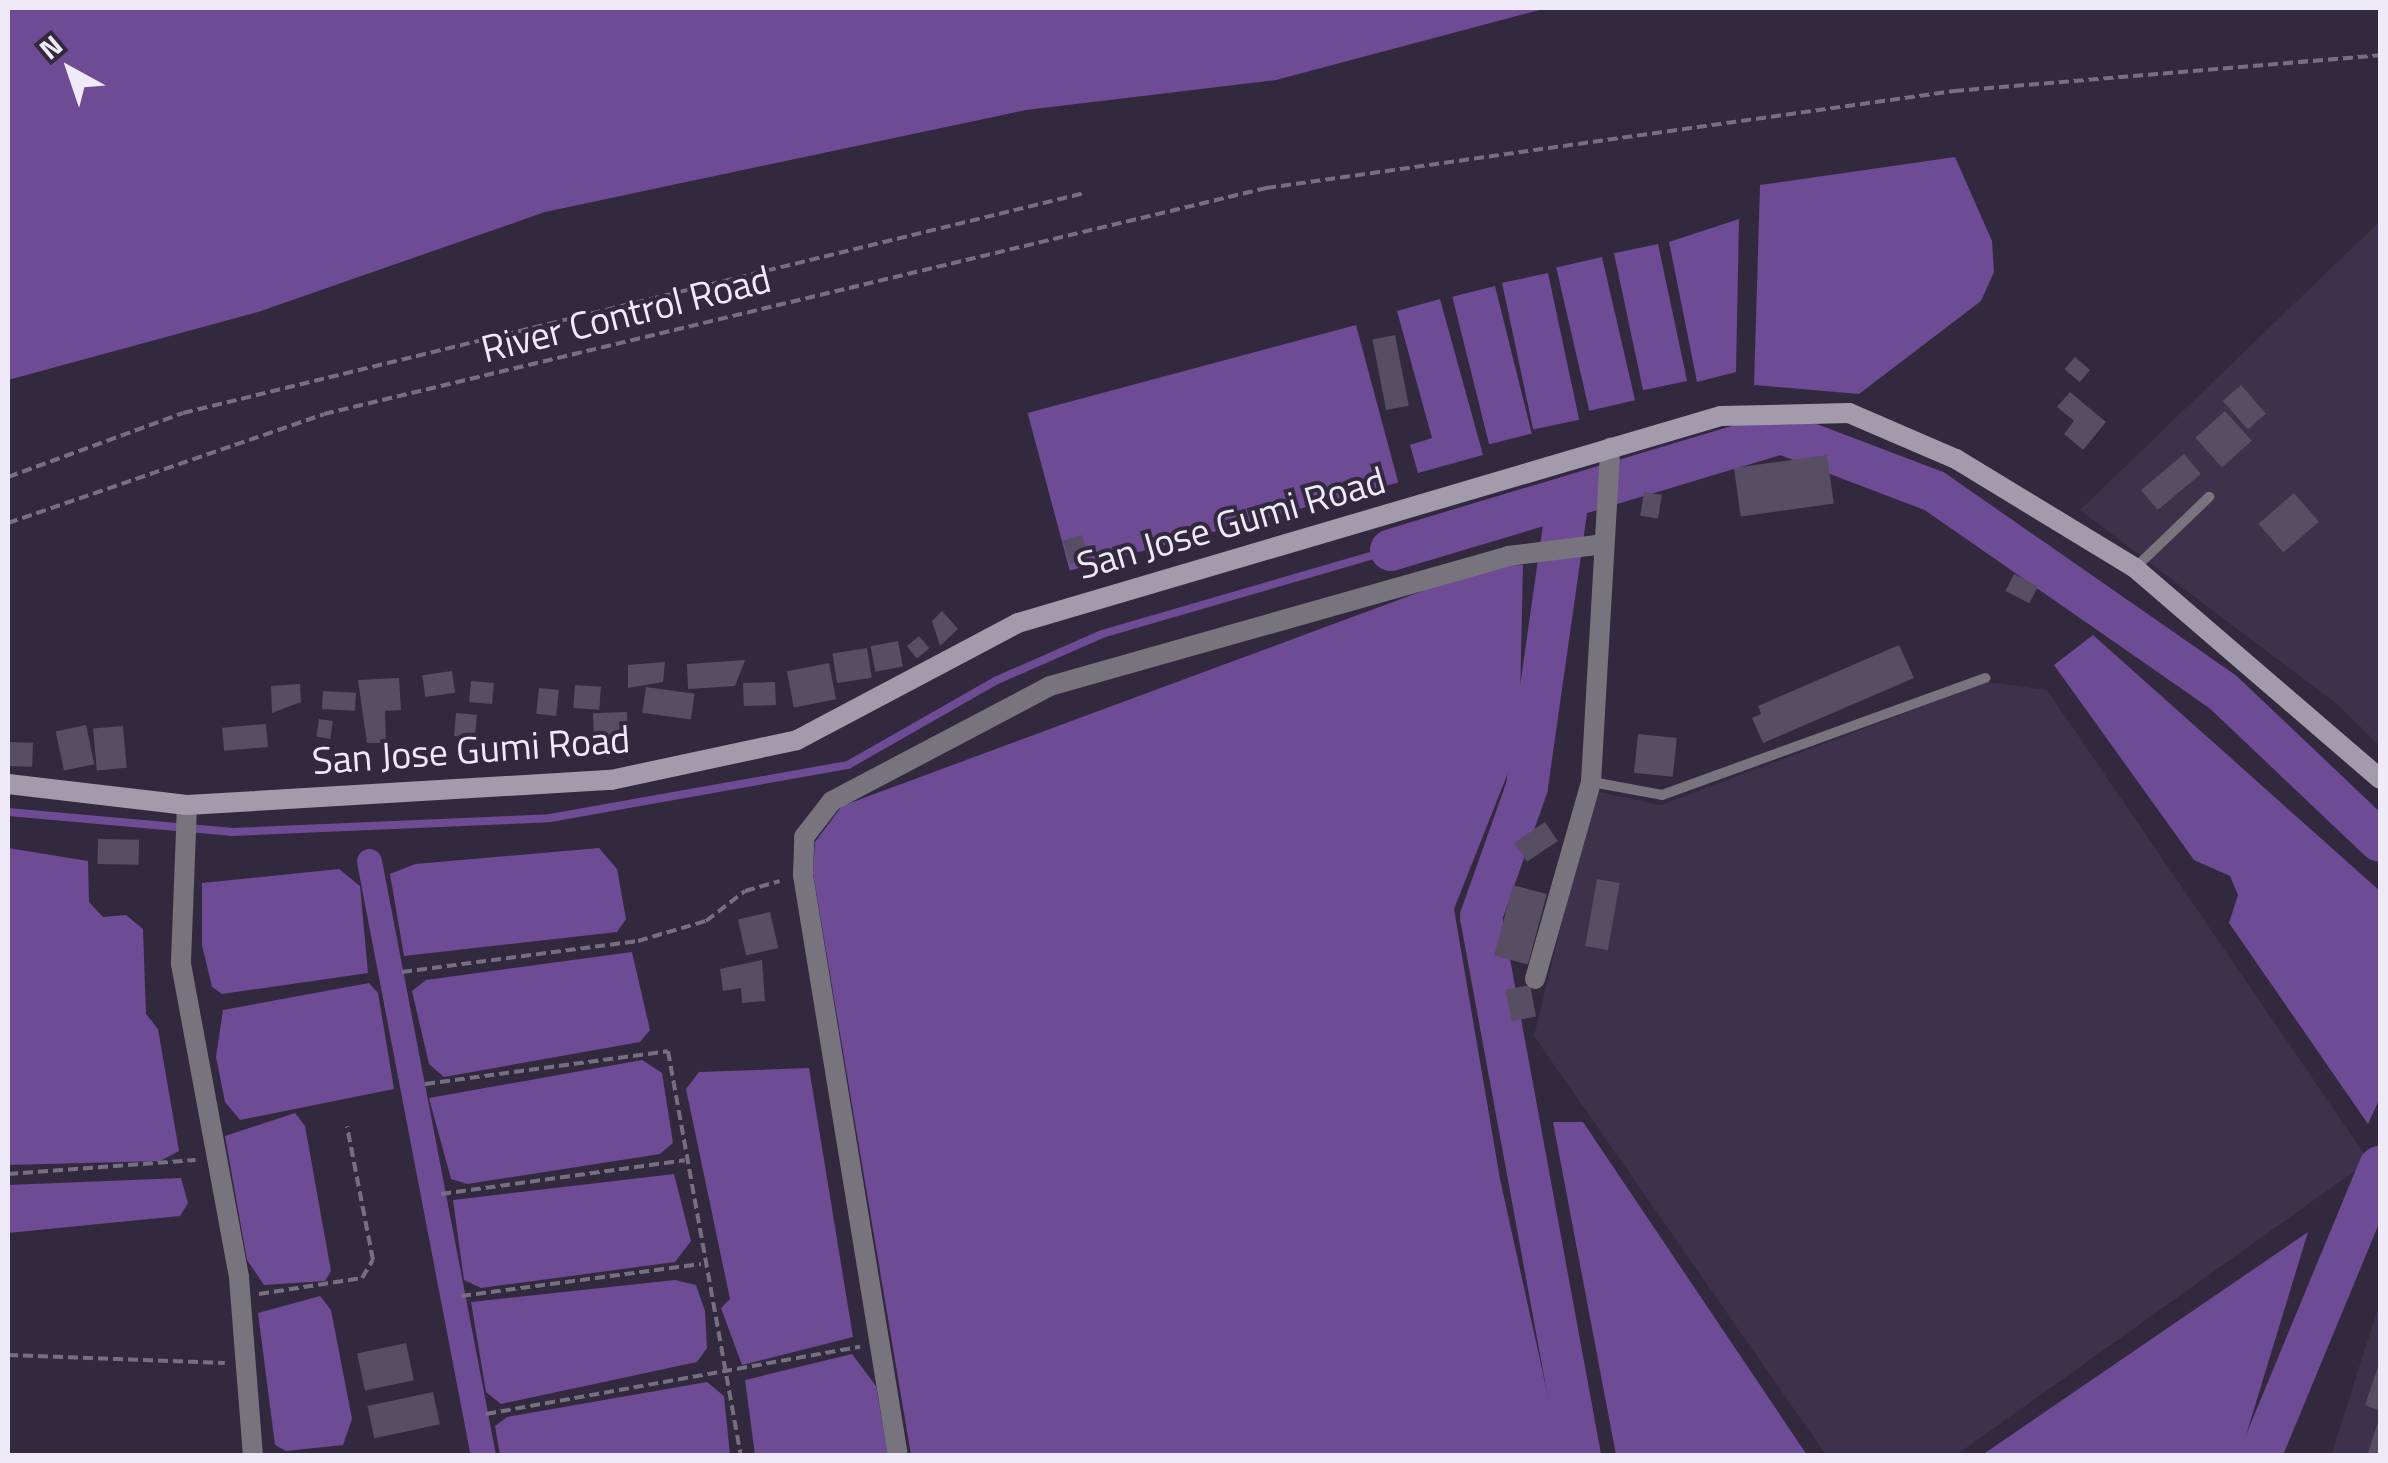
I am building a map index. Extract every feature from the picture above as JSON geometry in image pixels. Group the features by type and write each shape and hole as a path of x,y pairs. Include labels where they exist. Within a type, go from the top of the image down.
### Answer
{"street":[{"name":"San Jose Gumi Road","path":"8,784 184,820 611,780 797,740 1018,622 1721,416 1849,413 1956,459 2135,568 2380,779"},
{"path":"1535,979 1591,782 1610,448"},
{"path":"898,1456 803,875 804,837 832,801 1050,686 1508,556 1604,544"},
{"path":"184,820 180,964 238,1274 252,1456"}],"lane":[{"path":"2135,568 2209,496"},
{"path":"1591,782 1662,795 1986,678"}],"path":[{"name":"River Control Road","path":"8,523 324,414 1266,188 1954,91 2380,55"},
{"path":"8,477 184,413 1085,192"},
{"path":"402,972 638,941 706,922 746,891 803,875"},
{"path":"425,1084 668,1051 701,1264 731,1370 740,1456"},
{"path":"238,1274 255,1293 277,1295 362,1278 373,1260 347,1126"},
{"path":"8,1174 173,1167 214,1154"},
{"path":"442,1194 685,1160"},
{"path":"461,1296 701,1264"},
{"path":"486,1414 879,1348"},
{"path":"8,1356 245,1364"}],"shaded area":[{"path":"8,8 1547,8 1276,80 1026,110 545,212 258,312 8,380"},
{"path":"1955,157 1992,241 1994,272 1981,301 1859,394 1754,385 1760,185"},
{"path":"1739,219 1736,372 1697,382 1669,242"},
{"path":"2380,221 2380,746 2338,705 2080,510"},
{"path":"1658,244 1687,381 1643,390 1614,253"},
{"path":"1602,257 1635,400 1589,411 1556,268"},
{"path":"1548,273 1579,420 1533,429 1502,283"},
{"path":"1495,286 1532,433 1489,444 1452,297"},
{"path":"1440,299 1483,455 1418,473 1410,445 1432,438 1397,311"},
{"path":"1356,325 1398,482 1070,570 1028,413"},
{"path":"1523,565 1519,745 1454,909 1500,1179 1561,1455 911,1455 813,873 815,842 842,806 1490,566"},
{"path":"2093,635 2380,891 2380,1098 2368,1124 2229,923 2238,895 2230,876 2194,860 2054,665"},
{"path":"1988,682 2047,690 2369,1161 1956,1455 1826,1455 1534,1036 1594,791 1661,805"},
{"path":"8,848 88,861 89,902 103,917 126,915 143,929 146,1014 158,1029 179,1151 160,1161 8,1165"},
{"path":"599,848 617,869 626,919 617,932 404,956 390,874 415,864"},
{"path":"339,869 360,886 368,973 222,994 212,987 202,945 202,883"},
{"path":"632,952 650,1030 640,1042 444,1077 429,1064 412,991 426,980"},
{"path":"369,983 378,993 394,1089 240,1120 225,1102 216,1057 223,1010"},
{"path":"642,1060 662,1073 673,1143 660,1154 467,1184 451,1179 429,1098"},
{"path":"809,1068 853,1337 742,1365 721,1308 730,1299 686,1089 699,1072"},
{"path":"295,1113 305,1126 331,1271 325,1281 264,1285 247,1260 225,1136"},
{"path":"1553,1122 1583,1122 1807,1455 1616,1455"},
{"path":"674,1174 691,1241 675,1262 481,1288 464,1280 453,1200"},
{"path":"181,1178 188,1203 180,1216 8,1233 8,1185"},
{"path":"2308,1232 2240,1455 1982,1455"},
{"path":"675,1280 696,1285 705,1311 707,1348 697,1362 501,1404 486,1392 471,1302"},
{"path":"320,1296 331,1310 352,1419 343,1445 286,1451 275,1445 258,1313"},
{"path":"2380,1302 2380,1455 2331,1455"},
{"path":"852,1354 876,1386 888,1455 755,1455 745,1380"},
{"path":"707,1382 724,1396 730,1455 500,1455 495,1426 507,1417"}],"building":[{"path":"1395,335 1409,406 1386,410 1372,339"},
{"path":"2075,357 2090,370 2080,382 2065,369"},
{"path":"2241,385 2266,414 2248,429 2223,401"},
{"path":"2070,392 2106,422 2083,450 2064,434 2074,421 2057,407"},
{"path":"2225,411 2252,441 2222,467 2195,438"},
{"path":"2184,454 2201,474 2158,510 2141,490"},
{"path":"1827,455 1834,504 1741,517 1734,468"},
{"path":"1644,492 1662,495 1658,519 1640,516"},
{"path":"2294,493 2319,522 2283,553 2259,524"},
{"path":"1082,535 1089,558 1070,564 1063,541"},
{"path":"2014,574 2038,586 2029,603 2005,591"},
{"path":"942,611 958,629 940,646 932,621"},
{"path":"919,636 929,648 917,659 907,646"},
{"path":"898,641 903,667 875,672 871,646"},
{"path":"1899,645 1914,678 1763,743 1752,718 1761,714 1758,706"},
{"path":"867,648 872,678 837,683 832,653"},
{"path":"745,660 735,686 688,689 687,664"},
{"path":"665,662 663,682 628,688 628,665"},
{"path":"829,663 836,699 794,708 787,671"},
{"path":"452,671 455,693 425,697 422,675"},
{"path":"399,678 401,710 385,711 386,743 367,743 358,680"},
{"path":"471,681 494,683 492,704 469,702"},
{"path":"775,682 776,705 744,706 743,683"},
{"path":"300,684 301,702 272,713 271,686"},
{"path":"575,685 601,687 599,710 573,708"},
{"path":"646,687 695,694 691,720 642,713"},
{"path":"539,688 559,690 556,716 536,714"},
{"path":"323,691 356,693 355,711 322,709"},
{"path":"627,712 628,740 594,741 593,713"},
{"path":"456,713 477,715 475,738 454,736"},
{"path":"319,719 333,721 330,739 316,737"},
{"path":"266,724 268,747 224,751 222,728"},
{"path":"86,725 94,764 64,771 56,731"},
{"path":"123,726 127,768 97,770 93,729"},
{"path":"1638,734 1677,738 1673,777 1634,773"},
{"path":"8,742 33,743 32,767 8,766"},
{"path":"1545,822 1558,841 1527,862 1514,843"},
{"path":"98,839 139,840 139,865 98,864"},
{"path":"1597,879 1620,883 1608,950 1585,946"},
{"path":"1513,885 1547,894 1528,965 1494,956"},
{"path":"770,912 778,948 746,955 738,919"},
{"path":"762,960 765,1001 742,1003 741,988 723,991 720,969"},
{"path":"1530,985 1536,1016 1512,1021 1505,990"},
{"path":"406,1343 414,1380 365,1391 357,1353"},
{"path":"2380,1361 2380,1411 2365,1405"},
{"path":"433,1392 440,1424 374,1438 367,1406"},
{"path":"2380,1416 2380,1456 2367,1456"}],"waterway":[{"path":"1391,550 1781,433 1934,491 2223,692 2380,841"},
{"path":"1568,498 1527,787 1481,917 1580,1456"},
{"path":"8,812 233,832 550,818 848,765 995,681 1102,634 1391,550"},
{"path":"369,861 483,1456"},
{"path":"2260,1456 2380,1167"}]}
